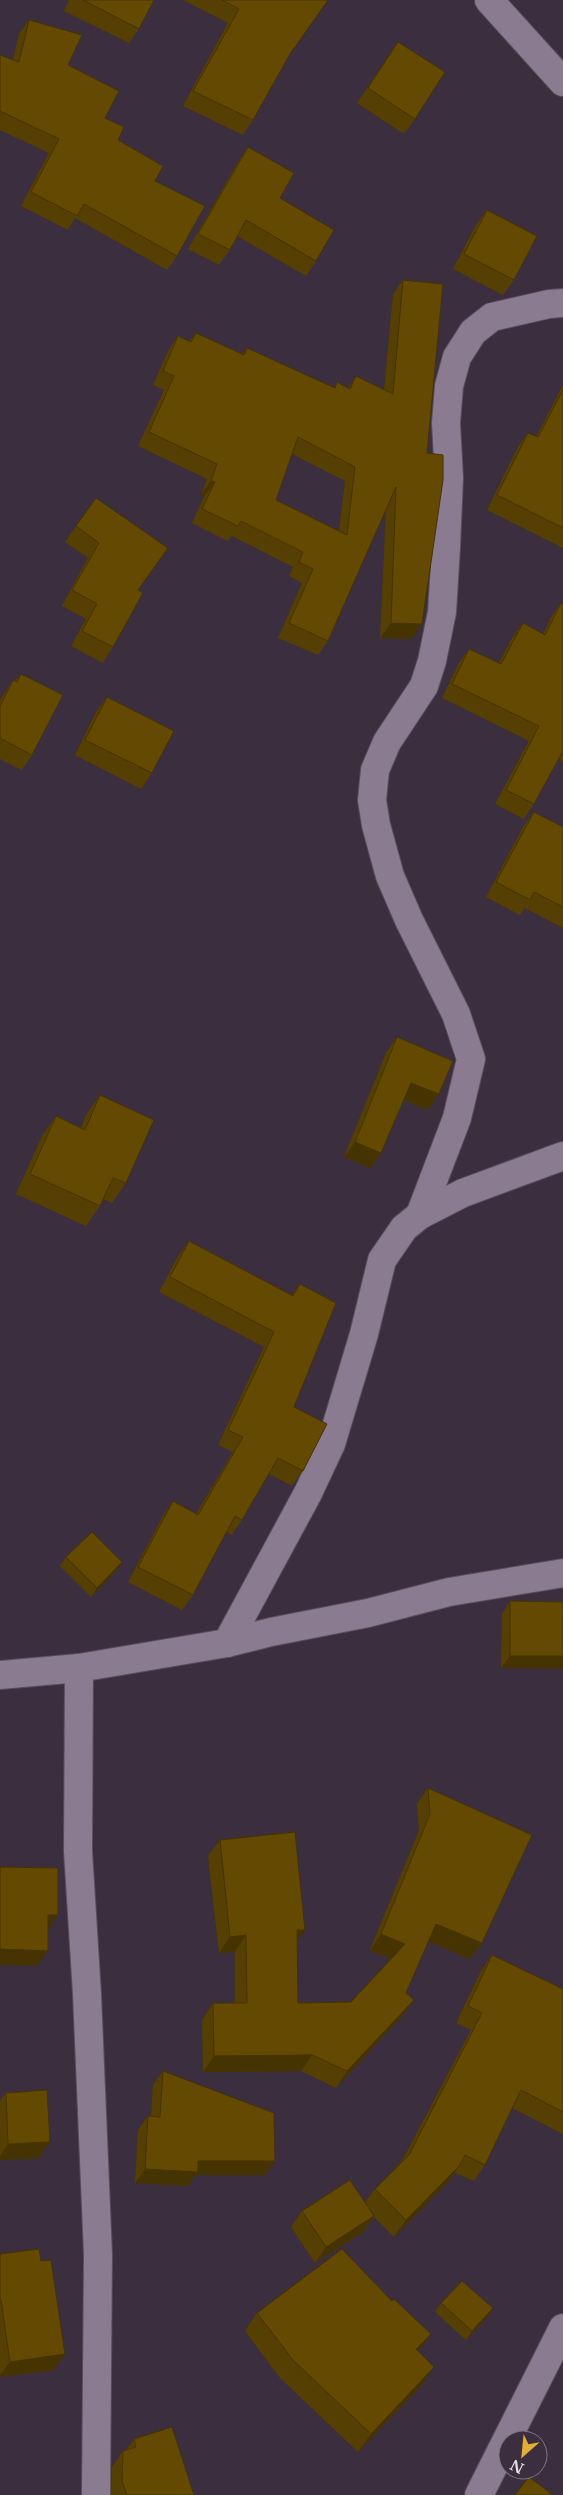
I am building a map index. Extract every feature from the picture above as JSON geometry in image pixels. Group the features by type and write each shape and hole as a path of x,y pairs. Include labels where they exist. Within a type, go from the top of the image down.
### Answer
{"street":[{"path":"489,0 563,82"},
{"path":"420,1215 458,1118 471,1059 456,1014 408,920 390,876 376,825 372,800 375,770 387,742 424,686 432,661 442,612 449,478 446,423 449,386 457,356 473,332 492,317 549,304 563,303"},
{"path":"227,1643 292,1523 331,1444 364,1334 382,1260 404,1228 420,1215 463,1193 563,1156"},
{"path":"0,1675 79,1668 227,1643 271,1632 368,1613 449,1592 563,1573"},
{"path":"79,1668 78,1851 87,1994 98,2256 96,2495"},
{"path":"479,2495 563,2328"}],"building":[{"path":"83,0 154,0 139,29"},
{"path":"222,0 328,0 290,54 253,120 193,91 239,9"},
{"path":"29,20 82,35 68,65 119,91 105,118 124,127 118,140 163,166 155,181 205,206 177,256 84,204 77,216 31,192 59,139 0,111 0,55 19,62"},
{"path":"398,42 445,72 415,119 368,88"},
{"path":"248,147 294,173 280,198 334,230 316,261 246,220 230,250 198,234"},
{"path":"487,210 537,236 514,280 464,254"},
{"path":"403,280 443,284 427,453 443,455 443,480 422,624 391,623 396,487 328,641 289,623 313,569 299,562 303,552 241,521 238,526 202,509 215,482 211,481 217,464 149,432 174,376 163,371 178,336 191,342 196,333 244,355 247,348 335,388 337,382 350,389 356,376 393,394","holes":["298,437 355,467 347,535 276,500"]},
{"path":"563,390 563,528 497,495 528,433 538,437"},
{"path":"96,498 168,548 138,590 143,593 113,647 82,631 97,604 72,590 99,543 76,526"},
{"path":"561,603 563,604 563,751 534,804 506,790 539,726 452,684 469,649 501,664 523,623 545,635"},
{"path":"21,674 63,695 32,755 0,738 0,706 13,680 17,682"},
{"path":"107,697 174,731 152,773 85,740"},
{"path":"534,812 563,827 563,907 534,892 530,900 496,882"},
{"path":"397,1037 453,1061 439,1094 411,1083 381,1153 355,1142"},
{"path":"100,1095 154,1120 126,1183 113,1178 100,1206 30,1174 56,1116 85,1130"},
{"path":"189,1241 293,1296 300,1284 336,1303 294,1407 327,1424 303,1471 278,1458 242,1520 235,1516 193,1595 138,1567 173,1501 198,1515 243,1437 228,1430 274,1332 170,1277"},
{"path":"92,1532 122,1562 97,1588 66,1557"},
{"path":"510,1601 563,1602 563,1656 510,1656"},
{"path":"428,1788 532,1835 482,1943 436,1924 406,1993 414,2000 347,2071 312,2055 214,2056 213,2003 247,2003 246,1935 230,1937 220,1840 295,1832 305,1930 297,1930 298,2003 351,2002 405,1944 381,1934 430,1814"},
{"path":"0,1867 58,1868 58,1915 48,1915 48,1951 0,1949"},
{"path":"492,1955 563,1989 563,2112 521,2090 485,2165 465,2155 459,2166 406,2220 375,2189 409,2155 482,2013 468,2006"},
{"path":"163,2071 274,2113 275,2161 198,2161 198,2172 145,2169 148,2116 160,2117"},
{"path":"47,2090 50,2142 8,2144 6,2093"},
{"path":"350,2180 374,2216 326,2247 302,2211"},
{"path":"39,2249 41,2261 51,2260 65,2354 10,2362 0,2300 0,2254"},
{"path":"342,2249 392,2301 394,2299 431,2334 416,2349 434,2367 371,2434 293,2360 257,2313"},
{"path":"462,2281 493,2308 472,2331 441,2303"},
{"path":"172,2427 194,2495 127,2495 122,2481 123,2451 136,2447 134,2439"},
{"path":"527,2480 533,2480 553,2495 515,2495"}]}
